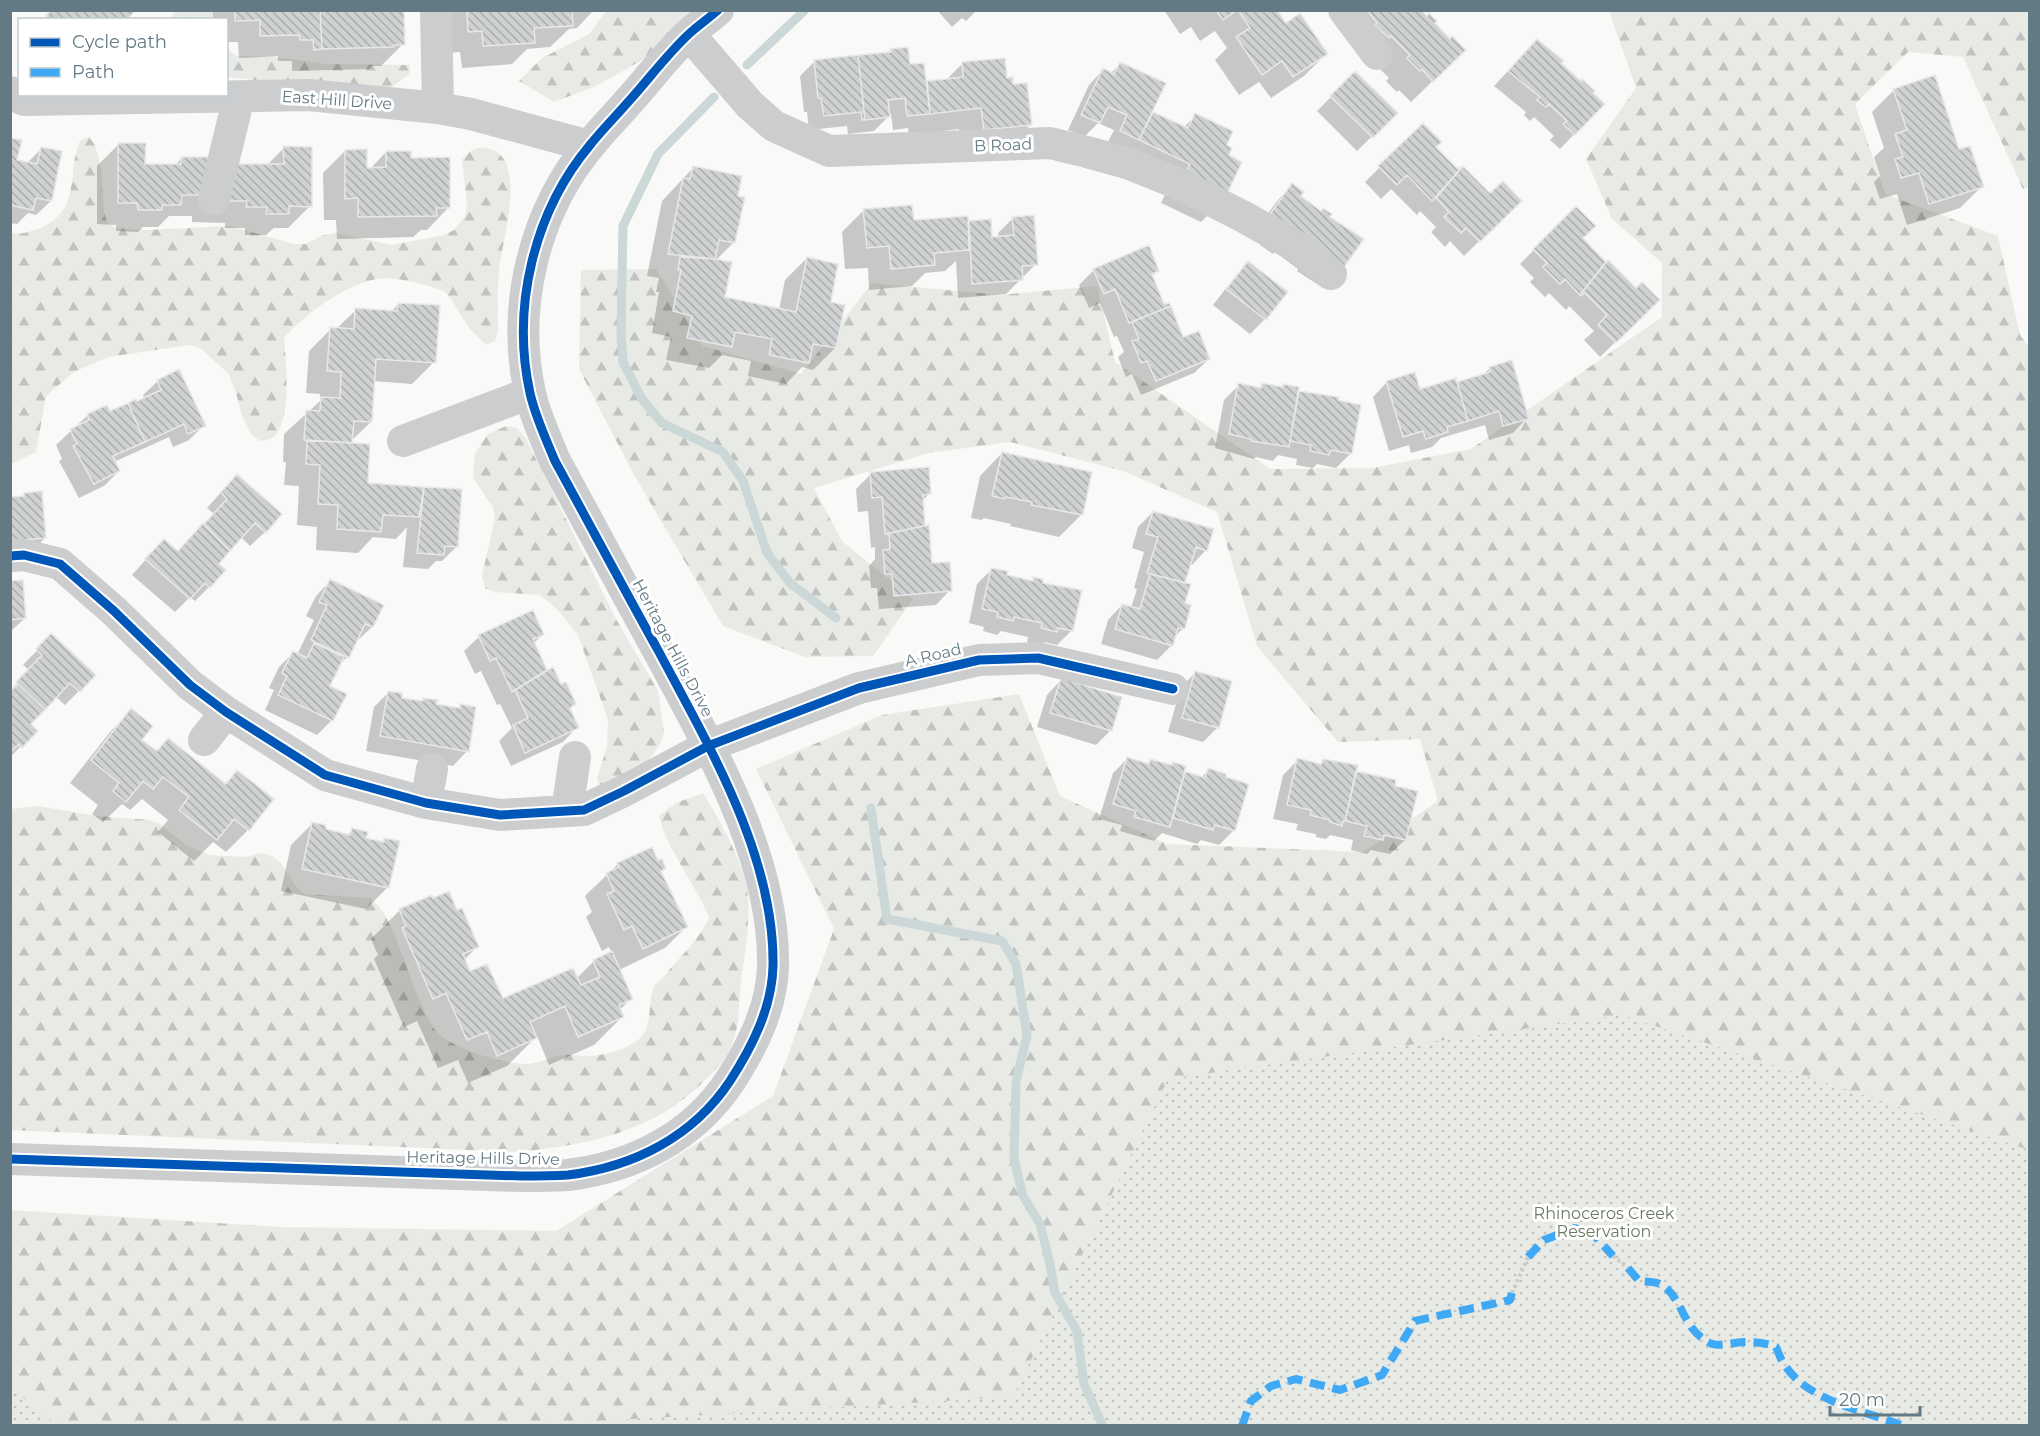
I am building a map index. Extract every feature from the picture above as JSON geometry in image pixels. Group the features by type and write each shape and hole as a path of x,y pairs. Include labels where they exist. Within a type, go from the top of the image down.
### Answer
{"street":[{"path":"436,10 438,108"},
{"name":"Heritage Hills Drive","path":"10,1159 521,1176 576,1173 614,1166 650,1152 687,1129 720,1097 747,1055 765,1014 773,967 770,919 760,870 742,822 708,746 555,461 530,393 525,352 525,305 531,263 544,221 565,182 589,146 689,34 718,10"},
{"path":"1344,10 1377,54"},
{"name":"B Road","path":"689,34 750,105 774,126 829,151 1050,143 1127,163 1179,184 1299,248 1331,274"},
{"name":"East Hill Drive","path":"10,93 24,100 309,95 438,108 471,114 589,146"},
{"path":"214,199 239,97"},
{"path":"403,441 530,393"},
{"name":"A Road","path":"10,556 64,554 114,611 190,685 226,712 325,775 426,803 500,815 584,810 708,746 859,688 979,660 1038,658 1173,689"},
{"path":"204,740 226,712"},
{"path":"567,811 575,757"},
{"path":"426,803 432,769"}],"path":[{"path":"1613,1256 1628,1268"},
{"path":"1512,1293 1527,1257"}],"green space":[{"path":"175,11 213,11 213,18 171,18"},
{"path":"606,11 708,11 689,34 596,86 554,102 519,81 542,58 589,34"},
{"path":"1609,11 2029,11 2029,187 2023,189 1963,57 1908,52 1855,104 1885,194 1998,236 2020,335 2029,347 2029,1425 11,1425 10,1210 279,1227 556,1231 773,1096 834,929 756,769 882,715 1019,694 1060,796 1167,844 1363,852 1438,801 1420,739 1338,742 1257,646 1217,512 1123,471 1010,442 929,453 814,488 842,541 913,599 873,656 805,657 723,626 634,475 579,369 581,270 656,269 703,346 801,374 872,283 1000,295 1097,286 1115,362 1270,469 1372,468 1471,449 1662,317 1662,263 1612,219 1586,159 1636,88"},
{"path":"228,50 238,56 270,56 326,64 410,65 409,74 392,87 317,87 228,77"},
{"path":"89,137 95,145 101,168 104,212 107,222 116,228 147,230 230,226 294,244 305,244 323,235 336,233 392,245 444,235 454,230 465,216 467,204 462,160 469,152 478,148 485,148 499,154 507,166 510,201 499,270 498,331 495,341 486,345 469,328 444,291 404,280 377,279 362,283 332,298 293,328 284,338 286,400 281,424 272,438 260,441 252,435 242,416 228,373 200,348 189,345 108,357 74,372 46,396 36,452 11,464 11,233 38,229 62,212 71,190 80,141"},
{"path":"506,426 517,428 525,437 616,619 658,691 664,733 660,744 640,773 601,789 597,779 607,746 608,720 578,635 557,609 540,595 495,592 485,588 482,576 495,518 493,507 473,478 475,454 487,435"},
{"path":"703,793 735,852 747,888 748,931 736,1030 729,1051 713,1072 686,1097 665,1112 642,1124 618,1133 567,1146 515,1152 11,1130 11,809 38,806 97,816 150,820 160,824 187,846 210,855 245,857 261,853 272,856 280,862 297,888 305,894 370,898 389,922 419,1000 436,1031 453,1043 477,1054 524,1064 564,1055 606,1054 627,1047 643,1035 648,1022 654,987 695,940 709,917 674,854 659,816 676,803"},
{"name":"Rhinoceros Creek Reservation","path":"1622,1015 2029,1150 2029,1425 528,1425 1013,1397 1168,1079"},
{"path":"11,1388 58,1425 11,1425"}],"building":[{"path":"51,10 135,11 129,18 48,18 46,16"},
{"path":"235,10 320,10 322,49 314,50 313,40 300,40 299,35 260,36 260,20 235,21"},
{"path":"320,10 404,10 405,45 322,49"},
{"path":"467,10 572,10 573,26 534,28 535,43 483,46 482,31 468,32"},
{"path":"1216,10 1237,10 1223,20"},
{"path":"1238,10 1277,10 1286,23 1300,13 1328,54 1293,77 1282,61 1262,75 1236,37 1250,28"},
{"path":"1367,10 1421,10 1427,16 1429,13 1450,39 1452,36 1466,50 1433,82 1422,69 1420,71 1407,58 1410,55 1391,36 1389,38 1375,25 1377,23"},
{"path":"1537,39 1564,61 1561,63 1595,91 1593,93 1605,104 1575,135 1563,124 1567,121 1549,104 1546,107 1537,100 1540,97 1508,71"},
{"path":"908,47 910,64 924,63 930,114 907,116 905,98 888,100 890,117 865,120 858,55 891,52 890,49"},
{"path":"858,55 865,120 862,120 861,112 824,116 821,98 818,98 814,60"},
{"path":"1005,58 1007,78 1013,77 1013,84 1027,83 1032,125 984,130 981,108 930,114 927,81 963,77 962,62"},
{"path":"1120,62 1166,83 1139,140 1120,131 1127,115 1108,107 1100,123 1081,115 1103,68 1114,74"},
{"path":"1355,71 1398,113 1373,138 1330,96"},
{"path":"1935,75 1959,149 1970,146 1984,187 1929,204 1919,173 1901,178 1895,159 1903,157 1895,134 1907,130 1893,89"},
{"path":"1153,112 1188,128 1195,113 1233,131 1227,145 1232,148 1229,155 1242,162 1224,200 1182,181 1190,164 1139,140"},
{"path":"1423,123 1442,142 1436,147 1458,169 1463,166 1432,201 1407,175 1397,185 1378,166"},
{"path":"10,138 22,140 17,160 37,164 41,147 62,151 52,201 36,198 33,210 10,205"},
{"path":"118,143 146,143 145,164 181,164 181,157 216,157 213,195 182,195 181,205 162,205 162,210 138,210 137,203 118,203"},
{"path":"283,146 312,147 312,207 289,206 289,214 266,214 267,207 246,207 247,201 213,201 216,164 284,164"},
{"path":"367,149 367,168 386,167 386,151 411,151 411,158 450,157 450,208 436,208 437,216 358,217 358,198 345,199 345,150"},
{"path":"693,166 742,176 738,196 745,197 735,243 719,240 715,259 668,254 683,178 690,179"},
{"path":"1463,166 1490,193 1503,181 1522,201 1480,242 1466,228 1461,233 1444,217 1449,212 1436,198"},
{"path":"1292,183 1304,192 1301,196 1321,211 1323,208 1332,214 1330,217 1364,239 1339,274 1266,220"},
{"path":"912,205 914,220 968,216 969,250 934,253 935,265 891,269 889,246 867,248 863,209"},
{"path":"1576,206 1596,226 1583,238 1606,262 1580,295 1565,279 1560,284 1543,267 1547,263 1533,249"},
{"path":"1034,215 1038,265 1022,266 1023,280 972,284 969,221 991,219 992,237 1014,235 1012,217"},
{"path":"1149,245 1159,271 1152,274 1164,304 1169,303 1171,306 1129,323 1115,289 1104,294 1093,269"},
{"path":"680,257 732,262 725,297 796,312 807,257 838,264 831,302 845,305 836,348 813,344 809,363 769,355 772,339 735,332 732,347 687,338 692,316 673,311 681,270 678,270"},
{"path":"1608,260 1636,288 1642,282 1660,300 1616,343 1598,325 1607,315 1585,293 1580,295"},
{"path":"1248,261 1288,292 1266,320 1226,289"},
{"path":"398,303 440,305 436,363 376,359 372,422 354,421 352,443 304,440 306,410 320,411 321,397 340,398 341,372 327,371 330,327 354,329 355,308 397,311"},
{"path":"1171,306 1183,337 1199,331 1210,359 1156,381 1147,361 1141,363 1132,341 1139,339 1132,322"},
{"path":"1512,360 1529,419 1503,426 1499,411 1468,421 1457,382 1490,372 1489,367"},
{"path":"179,369 206,426 188,434 184,424 145,442 128,403 161,390 157,380"},
{"path":"1415,372 1420,389 1456,378 1468,421 1447,427 1448,432 1426,439 1423,431 1403,437 1386,381"},
{"path":"1238,383 1261,388 1262,383 1299,387 1289,447 1251,441 1251,439 1229,434"},
{"path":"1299,391 1339,397 1338,400 1361,405 1352,454 1331,450 1329,455 1310,451 1311,445 1290,441"},
{"path":"128,403 145,442 113,456 120,471 94,484 73,446 77,444 70,429 89,420 87,414 107,405 110,411"},
{"path":"307,440 370,444 368,483 424,487 419,517 383,515 381,532 337,529 338,505 318,504 320,465 306,464"},
{"path":"1002,452 1092,472 1083,515 1031,505 1032,502 992,496"},
{"path":"929,467 931,494 923,495 925,526 885,534 882,497 872,498 870,472"},
{"path":"237,474 282,514 266,533 255,523 230,551 204,524 227,499 221,492"},
{"path":"424,487 462,489 458,547 445,546 444,555 417,553"},
{"path":"42,491 46,538 10,541 10,497"},
{"path":"1153,511 1214,529 1207,551 1196,547 1185,583 1147,573 1158,537 1146,534"},
{"path":"203,523 230,551 219,564 226,570 210,588 205,583 190,599 145,559 164,539 178,551"},
{"path":"929,525 932,563 950,562 952,591 894,596 892,574 885,574 883,550 890,549 889,533"},
{"path":"991,568 1008,571 1007,575 1033,581 1033,577 1043,579 1043,583 1082,590 1073,631 1058,628 1057,632 1041,628 1042,623 1014,617 1013,621 997,617 998,612 982,609"},
{"path":"1150,574 1191,584 1185,603 1191,605 1185,629 1178,628 1173,646 1115,629 1122,604 1140,609"},
{"path":"330,579 384,605 373,627 365,624 349,658 311,640 327,605 319,602"},
{"path":"23,580 26,618 10,620 10,581"},
{"path":"533,610 544,635 533,639 547,670 512,692 496,658 490,661 478,635"},
{"path":"51,633 96,675 80,692 70,683 45,710 16,682 42,655 36,649"},
{"path":"314,643 344,657 330,686 347,694 333,721 278,695 287,676 282,673 293,651 307,658"},
{"path":"553,667 561,684 566,682 576,704 570,708 579,728 525,753 513,725 528,718 515,690"},
{"path":"1195,671 1232,681 1219,728 1182,718"},
{"path":"1061,678 1122,697 1112,731 1050,713"},
{"path":"16,682 45,710 31,724 38,731 22,748 19,744 10,753 10,692 17,685"},
{"path":"388,691 402,693 402,698 423,701 423,698 438,700 436,704 460,708 460,704 476,707 469,752 380,736"},
{"path":"131,708 153,726 142,740 157,751 168,738 226,784 237,770 274,799 249,831 234,819 217,840 179,810 189,797 163,777 153,789 143,781 126,802 113,791 119,783 91,760"},
{"path":"1127,757 1149,764 1150,759 1186,766 1170,827 1134,817 1136,811 1113,804"},
{"path":"1297,758 1321,764 1323,759 1358,765 1342,826 1310,815 1311,810 1287,805"},
{"path":"1208,768 1226,774 1226,777 1249,784 1235,831 1215,825 1213,830 1173,818 1185,771 1205,778"},
{"path":"1356,771 1396,780 1395,786 1418,791 1406,840 1384,835 1383,840 1364,836 1367,826 1345,821"},
{"path":"312,822 326,825 326,829 350,835 352,828 368,832 366,838 384,842 384,838 400,841 389,888 302,869"},
{"path":"652,847 658,860 662,859 666,868 661,871 688,927 643,949 632,926 624,930 607,894 614,891 606,873 619,867 617,863"},
{"path":"449,891 457,910 462,908 479,947 463,954 470,971 487,964 503,998 573,968 581,985 600,977 593,960 612,951 633,999 619,1005 624,1017 578,1037 565,1006 530,1022 537,1038 497,1056 487,1032 467,1040 446,993 433,999 402,928 406,926 399,909 432,895 433,898"}],"waterway":[{"path":"747,65 805,10"},
{"path":"714,97 658,154 623,226 621,334 623,362 642,399 662,423 723,452 743,481 767,553 790,583 836,618"},
{"path":"871,808 887,919 1002,941 1016,964 1027,1035 1016,1082 1014,1159 1023,1196 1040,1224 1055,1293 1077,1331 1084,1384 1103,1426"}],"marked path":[{"path":"1528,1257 1544,1240 1575,1228 1592,1233 1613,1256"},
{"path":"1628,1268 1639,1281 1653,1282 1669,1291 1695,1331 1712,1344 1751,1342 1776,1347 1784,1364 1794,1377 1807,1387 1838,1403 1903,1426"},
{"path":"1242,1426 1251,1401 1271,1386 1296,1379 1340,1390 1382,1375 1415,1321 1510,1300 1512,1293"}],"cycle path":[{"path":"10,1159 521,1176 568,1175 616,1165 660,1146 698,1118 730,1081 753,1041 765,1012 772,982 771,925 763,884 736,803 718,764 555,461 530,393 523,327 526,294 541,230 554,200 571,171 595,139 674,49 718,10"},
{"path":"10,556 24,555 60,564 114,611 190,685 226,712 325,775 426,803 500,815 584,810 708,746 859,688 979,660 1038,658 1173,689"}]}
